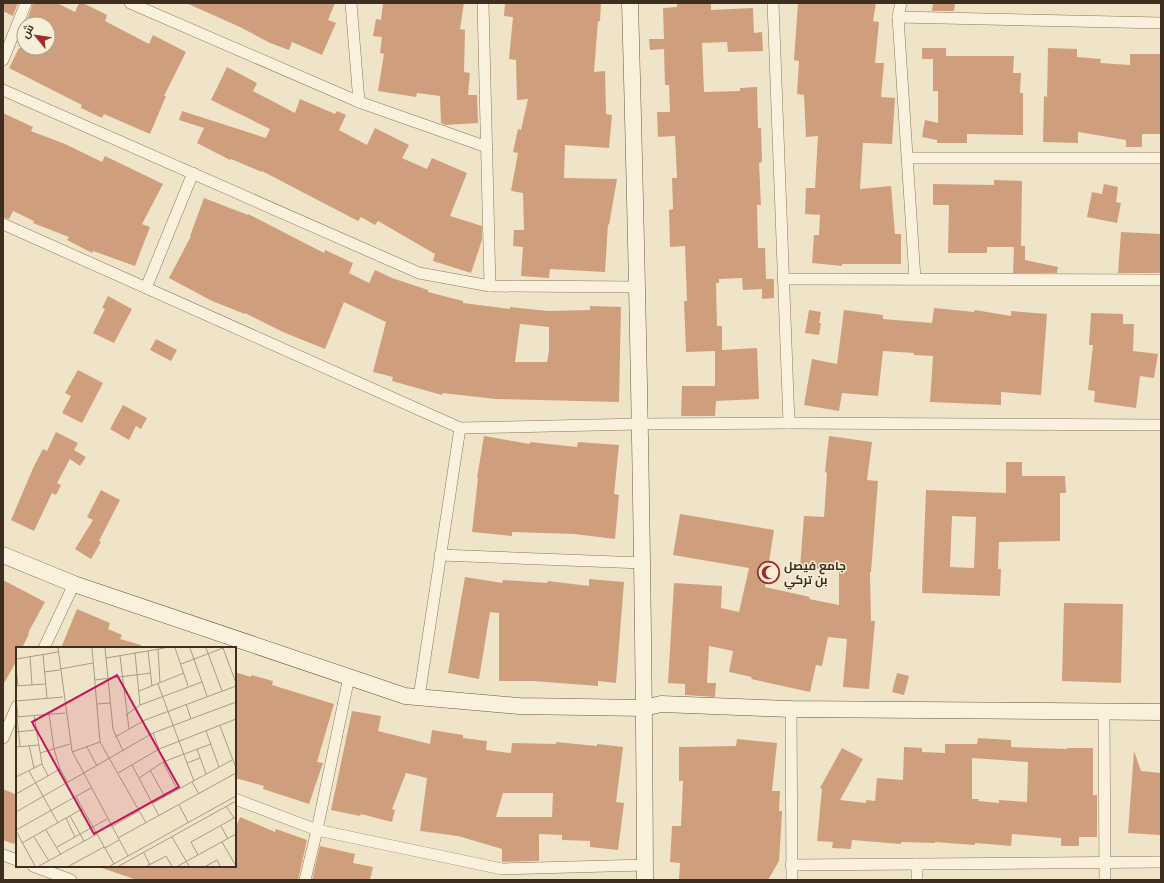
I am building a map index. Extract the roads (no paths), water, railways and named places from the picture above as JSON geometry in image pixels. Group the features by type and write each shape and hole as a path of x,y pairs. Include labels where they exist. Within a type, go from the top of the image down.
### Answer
{"street":[{"path":"3,60 26,3"},
{"path":"130,3 359,102 486,147"},
{"path":"351,3 359,102"},
{"path":"483,3 490,286"},
{"path":"236,799 317,830 502,868 644,873 644,708 638,287 630,3"},
{"path":"773,3 789,423"},
{"path":"901,3 898,17 916,280"},
{"path":"898,17 1161,23"},
{"path":"3,90 418,273 490,286 638,287"},
{"path":"908,158 1161,158"},
{"path":"146,288 193,173"},
{"path":"3,224 460,428 640,424 789,423 1161,425"},
{"path":"783,279 1161,280"},
{"path":"419,697 460,428"},
{"path":"3,555 74,584 405,696 519,706 644,708 661,704 791,709 1161,712"},
{"path":"440,555 642,563"},
{"path":"44,647 74,584"},
{"path":"305,880 349,677"},
{"path":"791,709 792,880"},
{"path":"3,738 16,712"},
{"path":"1104,712 1105,880"},
{"path":"3,855 16,860"},
{"path":"791,865 1161,862"},
{"path":"916,864 917,880"},
{"path":"36,867 71,880"},
{"path":"502,868 502,880"}],"place":[{"name":"جامع فيصل بن تركي","path":"768,573"}]}
